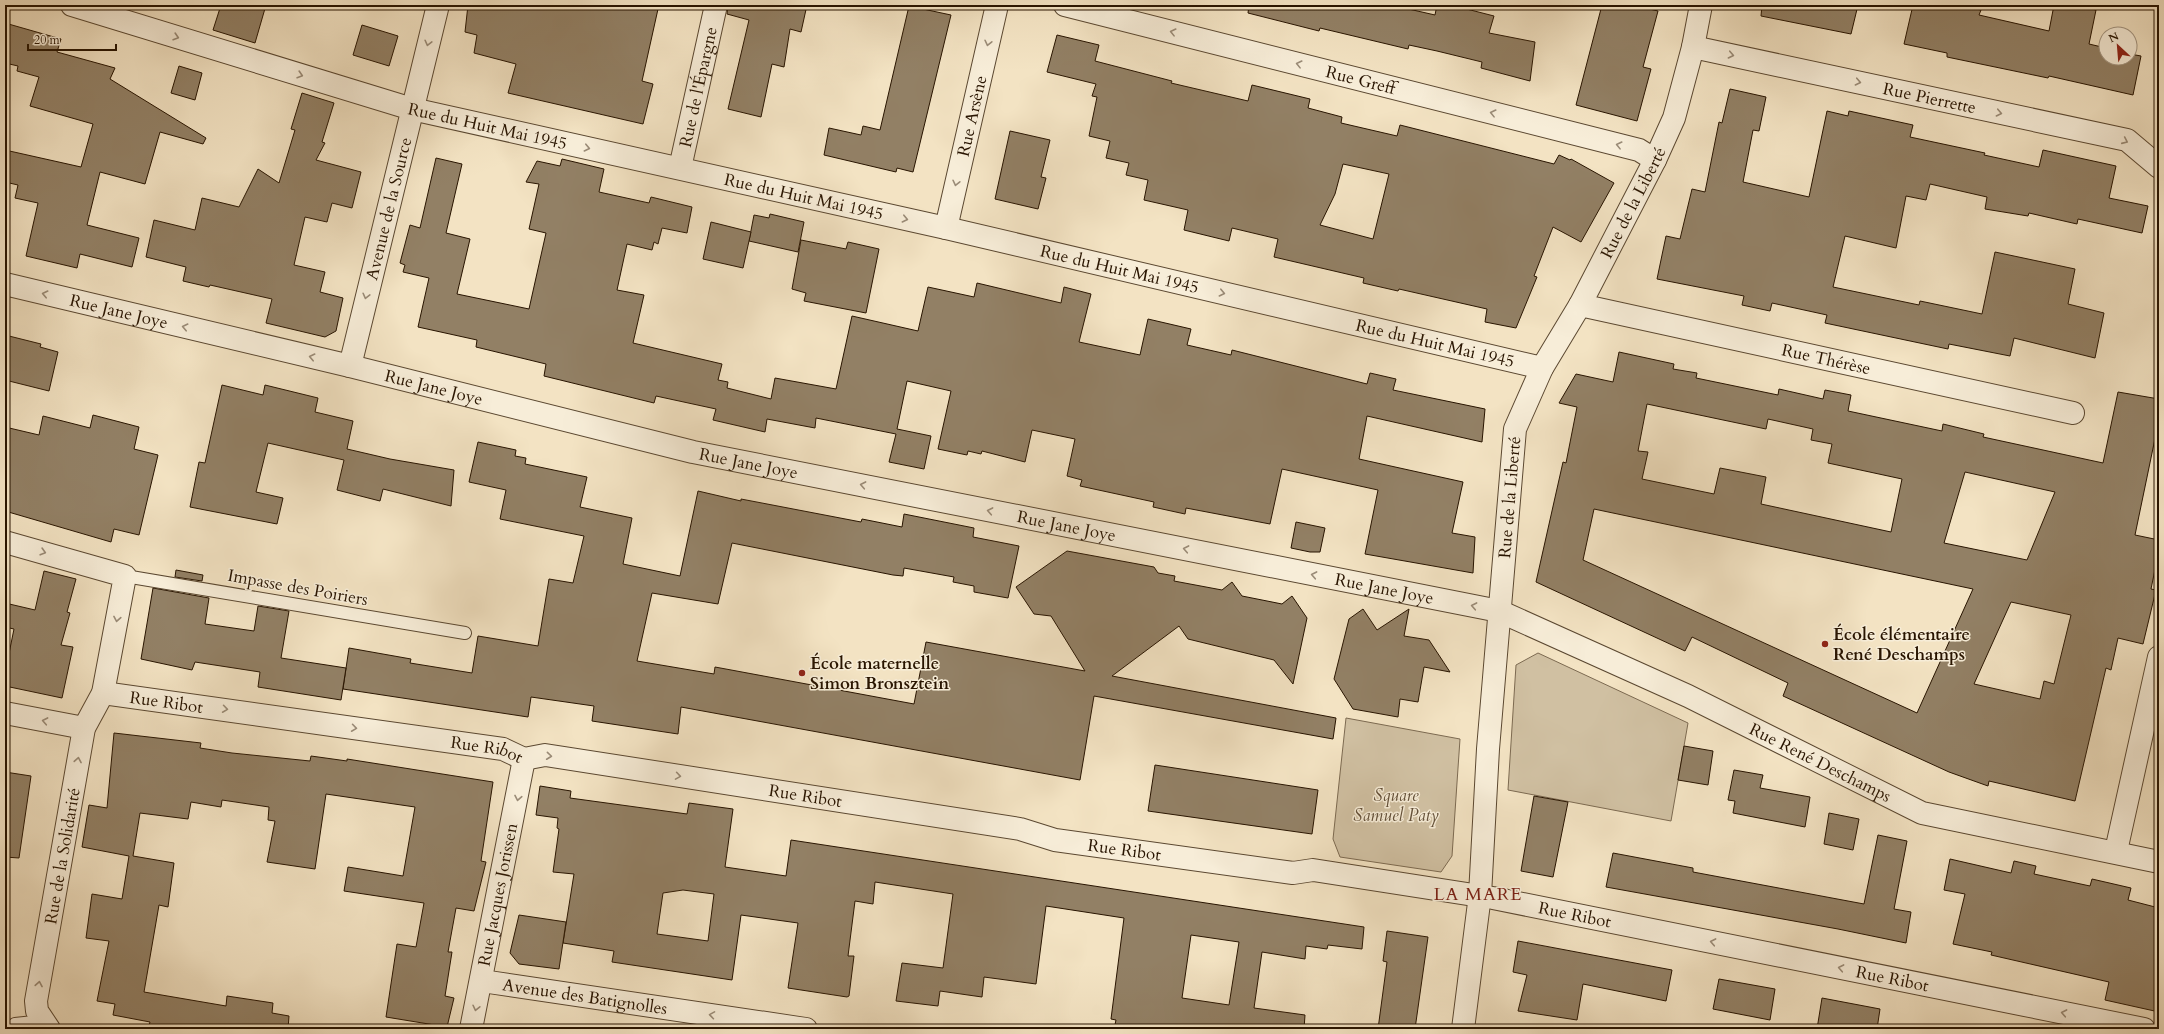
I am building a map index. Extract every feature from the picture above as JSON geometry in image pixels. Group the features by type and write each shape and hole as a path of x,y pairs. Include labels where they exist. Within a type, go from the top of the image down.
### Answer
{"street":[{"name":"Rue du Huit Mai 1945","path":"72,5 412,109 946,228 1542,368"},
{"name":"Avenue de la Source","path":"350,366 438,5"},
{"name":"Rue de l'Épargne","path":"680,168 716,5"},
{"name":"Rue Arsène","path":"946,228 997,5"},
{"name":"Rue Greff","path":"1065,5 1639,150 1655,160"},
{"name":"Rue de la Liberté","path":"1464,1029 1480,895 1488,749 1515,429 1542,368 1580,305 1655,160 1674,118 1693,47 1701,5"},
{"name":"Rue Pierrette","path":"1693,47 2127,140 2159,167"},
{"name":"Rue Jane Joye","path":"5,284 350,366 694,452 1499,611"},
{"name":"Rue Thérèse","path":"1580,305 2073,413"},
{"path":"5,542 125,576"},
{"name":"Rue de la Solidarité","path":"46,1025 37,1011 36,1001 84,728 103,693 125,576"},
{"name":"Rue René Deschamps","path":"1499,611 1688,696 1922,813 2116,851 2159,862"},
{"path":"2116,851 2159,657"},
{"name":"Rue Ribot","path":"103,693 502,749 524,760 545,755 1020,829 1055,840 1293,873 1313,870 1480,895 2144,1029"},
{"path":"5,713 84,728"},
{"name":"Rue Jacques Jorissen","path":"471,1029 482,981 524,760"},
{"name":"Avenue des Batignolles","path":"482,981 806,1029"}],"lane":[{"name":"Impasse des Poiriers","path":"125,576 465,633"},
{"path":"8,1029 15,1024 27,1022 46,1025"}],"green space":[{"path":"1538,653 1688,723 1671,821 1508,790 1516,665"},
{"name":"Square Samuel Paty","path":"1346,718 1460,739 1452,856 1441,872 1340,857 1333,839"}],"building":[{"path":"221,5 266,5 255,43 213,30"},
{"path":"468,5 644,5 658,9 642,81 653,84 643,124 508,93 516,64 474,53 477,35 465,32"},
{"path":"728,5 807,5 801,32 790,29 784,67 772,64 761,117 728,109 749,20 727,14"},
{"path":"1249,5 1391,5 1435,15 1437,5 1451,5 1494,16 1489,33 1535,42 1530,81 1481,68 1482,62 1437,51 1409,45 1408,49 1320,28 1319,31 1248,13"},
{"path":"1602,5 1633,5 1658,11 1643,67 1651,69 1637,121 1576,105"},
{"path":"1762,5 1858,5 1851,34 1761,16"},
{"path":"1913,5 1958,5 1981,10 1979,15 2049,31 2054,5 2072,5 2096,10 2089,44 2098,46 2098,66 2138,66 2138,55 2141,56 2133,95 2049,76 2048,78 1947,57 1947,53 1904,44"},
{"path":"909,6 951,15 913,172 897,168 896,172 824,155 829,128 861,135 863,126 880,130"},
{"path":"5,23 61,39 57,52 115,68 110,79 206,138 203,144 160,132 145,184 100,172 87,225 139,238 132,267 80,254 77,268 26,256 38,203 15,198 18,185 5,182 5,150 81,167 93,124 30,106 39,77 17,71 18,66 5,63"},
{"path":"362,25 398,36 389,66 353,55"},
{"path":"1057,35 1099,45 1095,61 1172,81 1171,83 1248,101 1252,85 1310,99 1308,108 1342,117 1341,123 1397,136 1400,125 1554,164 1559,155 1570,160 1571,159 1614,183 1581,242 1553,227 1534,276 1537,277 1516,328 1485,322 1487,309 1399,289 1398,291 1363,283 1364,278 1274,257 1278,239 1232,228 1229,241 1184,230 1188,210 1144,200 1148,180 1126,175 1129,163 1106,158 1110,141 1089,136 1097,97 1092,96 1096,84 1047,72","holes":["1343,164 1389,174 1373,239 1320,225 1335,194"]},
{"path":"179,66 202,73 195,100 171,93"},
{"path":"1730,89 1766,97 1759,131 1753,130 1743,182 1809,197 1827,111 1848,116 1849,111 1913,125 1910,137 1985,153 1984,155 2039,167 2043,150 2116,166 2109,198 2148,206 2142,233 2078,219 2077,224 2029,213 2028,216 1985,209 1987,197 1930,184 1926,200 1906,196 1896,248 1845,236 1833,287 1919,305 1920,301 1982,314 1995,252 2075,269 2068,304 2104,313 2095,358 2014,338 2010,356 1949,344 1948,349 1825,323 1827,315 1772,303 1770,311 1742,305 1744,296 1657,279 1666,236 1680,239 1692,189 1705,192 1719,122 1722,123"},
{"path":"302,93 334,103 322,142 325,143 316,160 361,172 352,208 332,203 327,222 305,217 294,265 325,272 320,292 343,298 336,331 325,337 266,323 272,299 210,285 209,287 183,281 186,267 146,257 154,220 195,230 202,198 239,207 258,169 279,183 295,130 291,129"},
{"path":"1010,131 1050,140 1041,177 1046,178 1038,209 995,199"},
{"path":"436,158 462,164 446,233 470,239 457,294 529,309 546,233 529,229 539,184 526,182 537,161 560,166 562,159 604,169 599,192 649,203 651,197 692,207 687,233 662,228 658,244 654,242 652,250 627,244 617,290 644,295 633,343 722,364 718,380 728,382 727,388 771,399 775,378 836,389 852,316 918,331 928,287 974,297 977,283 1061,303 1064,287 1091,294 1079,342 1140,355 1148,319 1191,329 1187,345 1231,355 1232,350 1367,384 1370,373 1396,379 1393,390 1485,409 1482,442 1367,416 1359,459 1463,482 1452,533 1475,537 1473,573 1365,554 1378,490 1282,469 1270,524 1186,508 1185,514 1153,507 1154,502 1080,486 1082,480 1067,476 1075,439 1032,430 1025,462 982,451 981,454 968,451 967,455 938,449 951,391 907,381 897,429 931,436 924,469 889,462 896,434 816,418 815,428 767,419 765,432 713,420 716,409 656,396 654,403 544,376 546,364 476,347 477,340 418,327 429,278 403,272 405,265 400,263 410,225 420,228"},
{"path":"770,214 804,222 798,252 749,241 754,215 769,218"},
{"path":"711,222 751,232 743,268 703,259"},
{"path":"801,240 846,249 848,242 879,249 866,313 804,301 806,293 792,289"},
{"path":"5,335 41,344 40,347 58,352 49,391 5,380"},
{"path":"1619,352 1674,364 1673,369 1697,373 1696,378 1778,395 1779,389 1823,399 1825,390 1851,395 1848,411 1942,431 1943,424 1984,434 1983,437 2103,463 2118,392 2159,399 2159,430 2157,429 2135,535 2159,540 2159,550 2151,589 2156,590 2143,644 2118,638 2111,670 2106,668 2075,801 1989,781 1988,786 1949,772 1783,696 1788,683 1692,637 1685,651 1536,582 1563,462 1566,463 1577,407 1559,403 1576,374 1613,382","holes":["1647,404 1766,429 1768,419 1813,429 1811,440 1832,444 1828,463 1902,479 1891,532 1761,504 1766,477 1720,468 1714,494 1642,479 1648,452 1638,451","1965,472 2055,492 2027,560 1944,543","1594,509 1973,589 1917,713 1583,560","2011,602 2071,615 2054,684 2044,681 2040,699 1974,684"]},
{"path":"222,385 263,395 265,385 318,398 315,412 353,421 347,449 390,459 454,470 451,506 383,489 380,501 337,490 344,460 268,443 256,492 283,498 277,524 190,507 199,462 205,463"},
{"path":"93,415 139,427 134,449 158,455 139,535 114,529 111,542 5,511 5,427 39,435 43,416 90,428"},
{"path":"478,442 516,450 515,456 526,458 525,464 587,477 580,507 632,518 623,564 680,576 698,491 741,501 741,499 861,522 862,519 902,527 904,514 974,528 973,537 1019,546 1008,598 974,592 974,586 953,582 954,577 904,568 903,576 893,575 732,543 718,604 652,593 637,661 714,674 715,667 914,704 926,642 1085,671 1051,616 1034,614 1016,587 1067,551 1154,567 1158,573 1175,576 1174,581 1222,590 1232,582 1242,596 1282,604 1292,596 1307,618 1293,684 1274,660 1188,639 1179,626 1112,676 1336,718 1333,739 1094,696 1080,780 681,707 678,734 592,721 594,706 531,697 528,717 343,689 349,648 411,659 410,663 472,673 478,636 538,646 549,579 573,583 584,536 500,519 506,490 469,482"},
{"path":"1296,522 1325,528 1320,552 1310,552 1291,548"},
{"path":"176,570 203,575 202,581 175,577"},
{"path":"44,571 76,579 67,612 70,613 61,645 73,647 62,698 5,686 5,673 14,629 5,627 5,603 35,610"},
{"path":"153,588 209,598 205,624 254,631 258,606 289,611 281,658 346,668 341,700 258,687 260,672 195,662 192,670 141,659"},
{"path":"1363,609 1377,630 1409,609 1404,636 1429,640 1450,672 1424,667 1418,702 1400,699 1398,717 1353,709 1334,679 1349,619"},
{"path":"114,733 201,743 200,748 232,753 310,761 311,756 347,761 347,759 493,782 481,861 486,862 474,911 456,908 448,952 452,952 445,996 454,998 447,1027 386,1017 397,944 416,947 424,903 344,891 348,867 403,876 415,807 326,794 315,869 267,862 275,821 268,820 269,807 222,800 221,807 191,802 188,819 140,813 133,856 174,863 168,907 159,905 144,992 226,1006 227,996 273,1003 272,1013 289,1016 288,1029 148,1029 150,1022 113,1015 115,1004 97,1001 109,941 86,938 92,894 122,899 129,856 82,847 89,805 107,808"},
{"path":"1684,746 1713,751 1708,785 1678,780"},
{"path":"1155,765 1318,790 1312,834 1148,811"},
{"path":"1734,770 1763,775 1760,788 1810,797 1805,827 1733,813 1735,801 1728,800"},
{"path":"5,772 31,776 19,858 5,857"},
{"path":"540,786 571,791 570,798 687,814 689,803 733,809 725,867 786,876 791,840 1364,927 1362,949 1328,945 1327,949 1306,946 1305,959 1262,952 1254,1008 1305,1015 1304,1029 1114,1029 1116,1020 1111,1019 1124,918 1046,906 1036,984 984,977 982,997 940,991 938,1006 896,1001 902,963 943,968 953,894 875,882 873,904 855,901 848,956 854,956 849,996 847,997 788,988 798,923 741,915 732,980 612,962 614,951 563,943 574,874 553,872 559,829 557,828 558,818 536,815","holes":["683,890 714,894 708,941 657,934 663,893","1191,935 1239,942 1229,1005 1182,998"]},
{"path":"1534,796 1568,802 1553,877 1521,871"},
{"path":"1829,813 1859,819 1853,850 1824,844"},
{"path":"1878,835 1907,841 1894,909 1911,912 1906,943 1838,929 1606,887 1613,853 1693,868 1693,872 1864,904"},
{"path":"1950,859 2011,873 2014,861 2036,866 2034,874 2090,886 2092,879 2131,888 2128,900 2159,908 2159,1012 2105,1000 2109,982 1991,955 1992,952 1953,944 1965,894 1944,890"},
{"path":"519,915 566,922 559,969 519,964 510,953"},
{"path":"1387,931 1428,937 1415,1029 1378,1029 1387,962 1383,961"},
{"path":"1518,941 1672,970 1666,1001 1583,984 1577,1020 1518,1011 1527,975 1513,972"},
{"path":"1719,979 1775,989 1770,1020 1713,1009"},
{"path":"1822,998 1880,1009 1877,1029 1817,1029"}],"place":[{"name":"École élémentaire René Deschamps","path":"1825,644"},
{"name":"École maternelle Simon Bronsztein","path":"802,673"}],"district":[{"name":"LA MARE","path":"1478,894"}]}
